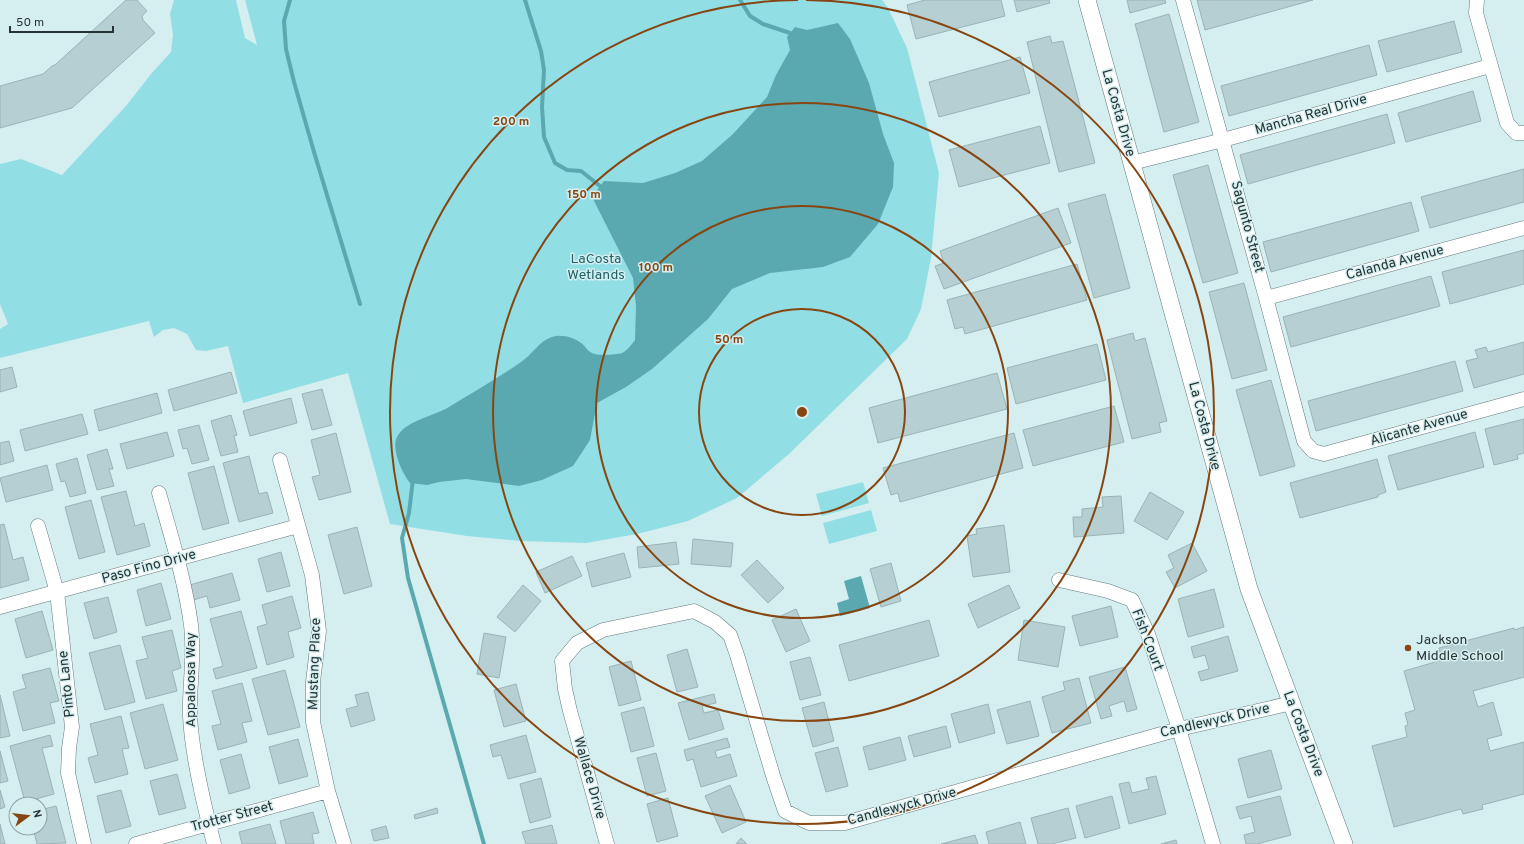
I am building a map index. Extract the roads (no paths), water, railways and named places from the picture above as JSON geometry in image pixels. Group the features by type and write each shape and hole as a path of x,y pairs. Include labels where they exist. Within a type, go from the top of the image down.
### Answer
{"street":[{"name":"La Costa Drive","path":"1086,0 1249,589 1344,844"},
{"name":"Sagunto Street","path":"1183,0 1223,140 1304,441 1313,451"},
{"path":"1477,0 1476,13 1506,123 1516,133 1524,133"},
{"name":"Mancha Real Drive","path":"1132,163 1223,140 1490,66"},
{"name":"Calanda Avenue","path":"1266,298 1524,228"},
{"name":"Alicante Avenue","path":"1313,451 1324,454 1524,398"},
{"name":"Mustang Place","path":"280,460 312,575 319,631 313,682 313,722 328,791 344,844"},
{"name":"Appaloosa Way","path":"159,493 178,559 191,626 193,652 190,715 193,745 214,844"},
{"name":"Pinto Lane","path":"38,526 56,592 72,727 68,773 84,844"},
{"name":"Paso Fino Drive","path":"0,607 298,526"},
{"name":"Fish Court","path":"1059,580 1108,591 1132,600 1148,634 1179,729 1213,844"},
{"name":"Candlewyck Drive","path":"570,711 565,688 562,661 577,643 603,630 694,611 715,622 730,635 785,811 809,823 846,823 1179,729 1292,703"},
{"name":"Wallace Drive","path":"570,711 607,844"},
{"name":"Trotter Street","path":"136,844 328,791"}],"waterway":[{"path":"290,0 284,21 286,49 314,152 360,304"},
{"path":"525,0 541,51 544,70 542,107 544,137 555,163 567,170 581,171 600,186"},
{"path":"740,0 750,16 763,24 790,33"},
{"path":"413,479 409,513 402,538 408,578 484,844"}],"place":[{"name":"Jackson Middle School","path":"1408,648"}],"park label":[{"name":"LaCosta Wetlands","path":"596,268"}]}
